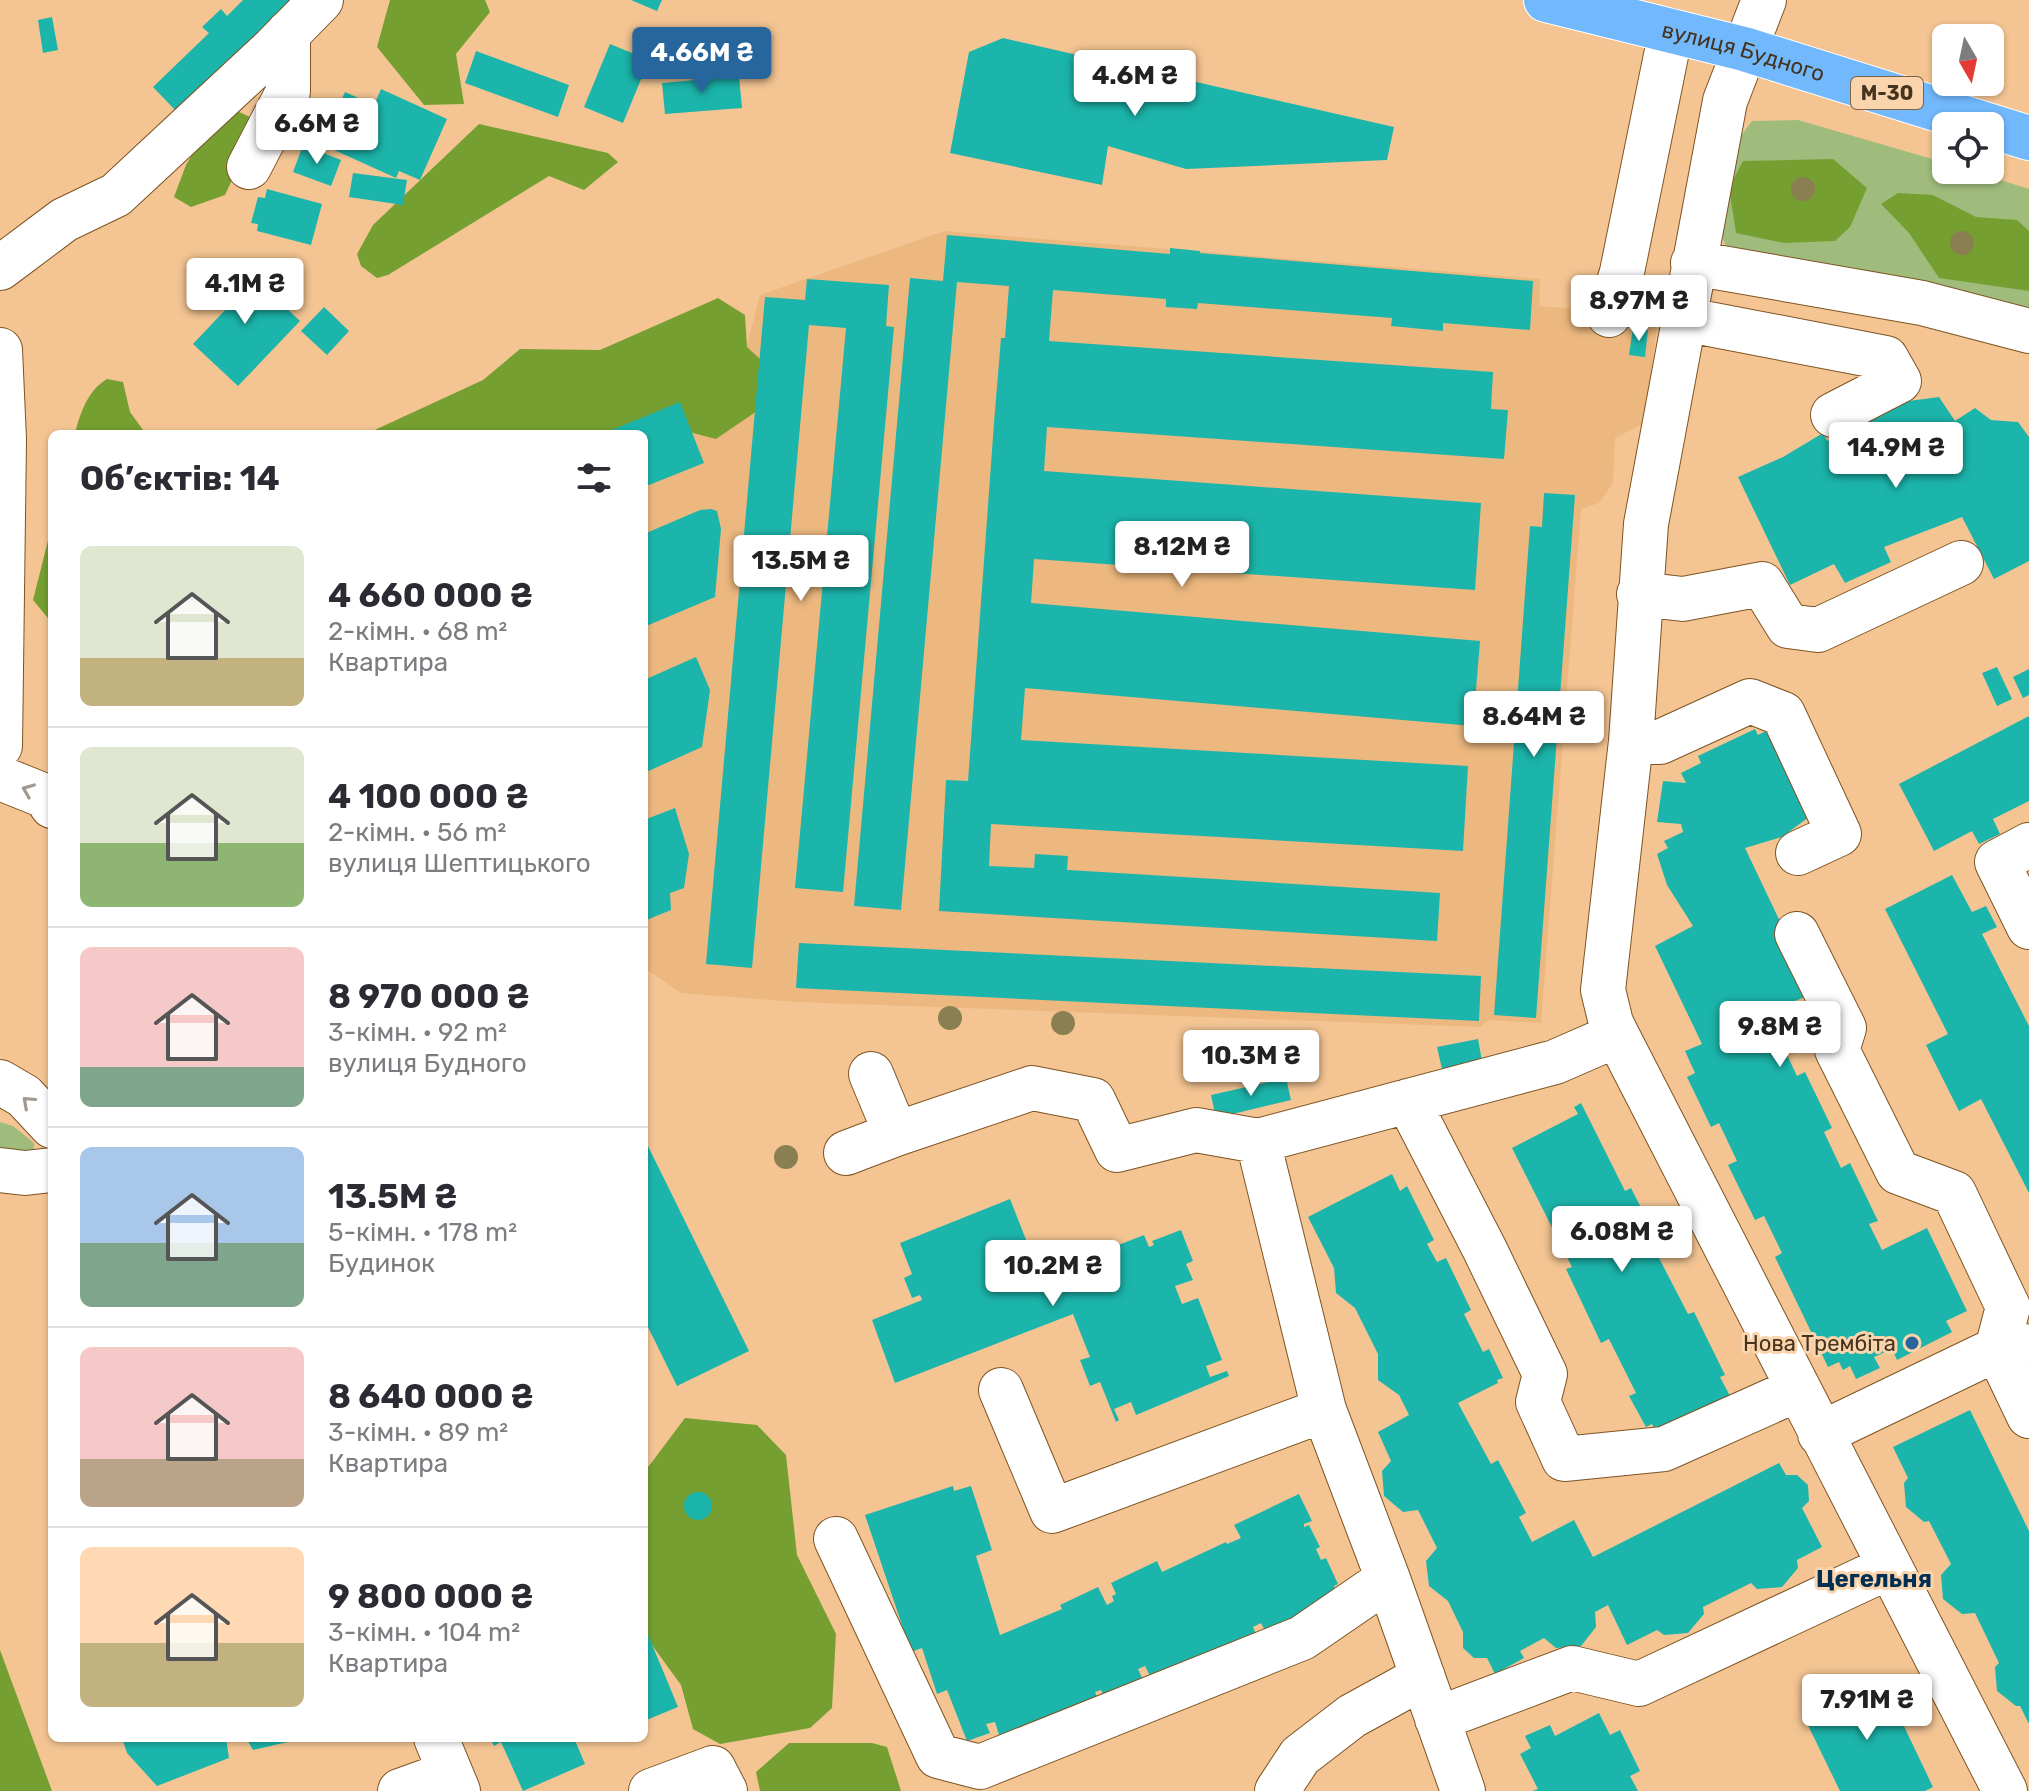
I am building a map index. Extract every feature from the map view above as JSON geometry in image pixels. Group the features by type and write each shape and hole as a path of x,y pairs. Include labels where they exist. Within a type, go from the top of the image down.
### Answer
{"highway":[{"name":"вулиця Будного","path":"1546,0 1744,49 2029,138"}],"street":[{"path":"0,268 64,220 116,195 321,0"},
{"path":"1764,0 1725,101 1646,524 1631,741 1603,990 1617,1035 2005,1791"},
{"path":"1609,315 1622,272 1671,31"},
{"path":"249,167 288,92 288,33"},
{"path":"1693,263 1922,303 2029,331"},
{"path":"1683,319 1886,358 1899,381 1833,415"},
{"path":"0,350 4,439 0,746"},
{"path":"1639,594 1683,599 1762,584 1788,626 1818,630 1961,563"},
{"path":"1631,741 1660,742 1750,701 1783,714 1839,834 1798,853"},
{"path":"0,778 45,796 48,800"},
{"path":"2029,845 1997,862 2029,927"},
{"path":"1797,934 1844,1028 1837,1050 1898,1172 1954,1193 2008,1307 2013,1347 2029,1416"},
{"path":"846,1153 1032,1088 1093,1100 1117,1150 1196,1130 1258,1141 1555,1062 1617,1035"},
{"path":"871,1074 896,1134"},
{"path":"0,1082 24,1096 48,1122"},
{"path":"1408,1101 1545,1374 1538,1402 1564,1459 1664,1449 1798,1389"},
{"path":"1258,1141 1324,1410 1463,1791"},
{"path":"0,1170 25,1173 48,1170"},
{"path":"1820,1434 2013,1347"},
{"path":"1001,1390 1052,1511 1324,1410"},
{"path":"836,1539 938,1756 980,1767 1302,1638 1388,1579"},
{"path":"1437,1719 1572,1668 1639,1684 1889,1567"},
{"path":"1277,1791 1300,1756 1352,1716 1423,1677"},
{"path":"400,1791 448,1767"},
{"path":"651,1791 713,1768 725,1791"}],"shaded area":[{"path":"944,231 1540,279 1539,306 1592,310 1657,328 1645,423 1615,438 1613,483 1599,503 1581,509 1541,1023 1489,1020 1480,1027 797,1002 681,993 648,971 648,430 606,430 742,364 760,295"}],"green space":[{"path":"390,0 485,0 490,12 456,54 464,104 424,105 377,47"},
{"path":"237,111 267,125 241,161 225,195 191,207 174,197 186,165 206,131"},
{"path":"1798,120 1932,159 1932,184 2004,184 2004,181 2029,189 2029,317 1728,253 1716,218 1732,148 1752,121"},
{"path":"479,124 608,153 618,162 584,190 549,176 388,275 377,278 361,266 357,254 373,225"},
{"path":"1833,159 1867,188 1850,227 1835,241 1784,243 1736,233 1729,188 1743,161"},
{"path":"1898,193 1933,195 1976,217 2017,220 2029,231 2029,291 1939,278 1909,233 1881,204"},
{"path":"718,298 745,315 747,347 791,388 716,439 655,423 645,430 375,430 483,380 520,349 600,350"},
{"path":"107,379 123,382 130,412 143,430 76,430 82,410"},
{"path":"48,541 48,618 33,600"},
{"path":"0,1122 13,1126 34,1143 34,1156 0,1156"},
{"path":"685,1418 757,1425 786,1455 797,1555 836,1634 832,1708 810,1728 720,1744 693,1729 681,1685 648,1640 649,1466"},
{"path":"0,1650 52,1791 0,1791"},
{"path":"789,1743 872,1743 887,1747 901,1791 760,1791 756,1772"}],"building":[{"path":"243,0 296,0 177,112 153,87 209,33 202,27 221,9 227,16"},
{"path":"631,0 662,0 657,11"},
{"path":"52,17 58,50 43,53 38,20"},
{"path":"1003,38 1394,127 1387,160 1186,169 1108,146 1102,185 950,153 969,52"},
{"path":"610,44 649,60 623,123 584,107"},
{"path":"476,51 569,85 558,117 465,83"},
{"path":"739,76 742,108 665,114 662,83"},
{"path":"381,89 447,119 420,180 399,171 396,178 321,144 345,92 374,105"},
{"path":"303,145 341,160 331,186 293,172"},
{"path":"353,173 407,180 403,205 349,197"},
{"path":"267,189 322,204 311,245 257,231 258,224 251,223 258,197 265,198"},
{"path":"947,235 1170,254 1170,248 1533,281 1530,330 1443,323 1443,331 1391,326 1392,318 1198,303 1197,309 1166,307 1166,299 1053,290 1049,341 1493,372 1491,409 1508,410 1504,459 1047,427 1044,471 1481,503 1475,590 1034,559 1031,603 1480,641 1473,726 1025,688 1021,740 1468,766 1463,851 991,824 989,866 1034,868 1035,854 1068,856 1067,870 1440,893 1437,941 939,911 946,780 968,781 1001,338 1005,338 1009,286 957,282 901,910 854,906 910,278 943,281"},
{"path":"240,265 300,321 238,386 193,344 227,308 212,293"},
{"path":"807,279 889,285 886,326 894,327 843,892 795,888 846,328 809,325 752,968 706,964 765,297 805,300"},
{"path":"324,307 349,331 327,355 301,331"},
{"path":"1633,328 1648,330 1645,357 1629,355"},
{"path":"1939,397 1955,421 1975,408 1991,420 2018,422 2029,437 2029,561 1994,579 1962,517 1884,547 1891,562 1845,583 1834,564 1790,585 1738,477 1783,457 1823,433 1827,441 1901,402"},
{"path":"680,402 704,463 648,485 648,430 612,430"},
{"path":"1544,493 1575,495 1536,1018 1494,1015 1530,526 1542,527"},
{"path":"700,510 717,511 721,529 715,597 648,625 648,532"},
{"path":"696,657 710,690 702,747 648,771 648,678"},
{"path":"1997,667 2012,699 1997,706 1982,673"},
{"path":"2029,669 2029,695 2023,698 2013,677"},
{"path":"2029,716 2029,801 1993,819 2000,834 1979,844 1972,831 1934,851 1899,784"},
{"path":"1755,729 1758,735 1766,731 1809,817 1782,837 1745,848 1814,993 1767,1013 1797,1076 1805,1072 1832,1128 1824,1132 1841,1168 1850,1163 1878,1221 1869,1224 1882,1250 1927,1228 1967,1311 1946,1321 1952,1332 1897,1360 1892,1349 1874,1357 1880,1368 1856,1379 1850,1366 1843,1370 1839,1362 1828,1367 1775,1257 1782,1253 1764,1216 1755,1220 1728,1165 1737,1161 1719,1123 1711,1127 1687,1077 1695,1073 1685,1051 1702,1044 1655,946 1693,926 1667,885 1657,854 1668,848 1664,841 1683,832 1681,824 1657,822 1663,781 1686,783 1681,773 1701,763 1698,756"},
{"path":"675,808 689,854 684,888 670,893 671,910 648,919 648,818"},
{"path":"1952,875 1972,912 1986,906 1997,927 1982,934 2029,1026 2029,1193 1981,1099 1959,1111 1926,1045 1948,1034 1885,909"},
{"path":"799,943 1481,976 1479,1021 796,988"},
{"path":"1478,1039 1482,1061 1442,1069 1437,1047"},
{"path":"1286,1078 1291,1100 1216,1118 1211,1095"},
{"path":"1581,1103 1625,1191 1631,1188 1664,1253 1658,1256 1688,1314 1694,1312 1725,1375 1720,1377 1730,1396 1657,1434 1652,1424 1646,1427 1629,1396 1636,1393 1609,1339 1601,1343 1566,1269 1572,1267 1512,1148 1578,1114 1574,1107"},
{"path":"648,1146 749,1351 677,1386 648,1327"},
{"path":"1392,1174 1400,1191 1407,1186 1434,1240 1427,1244 1437,1262 1446,1258 1471,1310 1464,1314 1483,1352 1489,1349 1503,1378 1458,1403 1491,1464 1498,1460 1526,1513 1519,1517 1532,1542 1574,1520 1593,1557 1779,1463 1786,1475 1797,1475 1808,1485 1809,1501 1802,1508 1822,1547 1797,1560 1798,1568 1782,1587 1757,1589 1751,1583 1703,1607 1704,1614 1688,1633 1664,1635 1657,1630 1627,1645 1608,1605 1595,1612 1596,1627 1581,1646 1556,1648 1544,1638 1520,1651 1524,1658 1495,1674 1487,1658 1474,1658 1463,1648 1463,1632 1448,1601 1429,1586 1426,1561 1437,1548 1418,1510 1403,1512 1384,1496 1382,1471 1391,1461 1378,1432 1409,1415 1399,1395 1378,1380 1378,1354 1355,1308 1336,1293 1334,1268 1308,1217"},
{"path":"1010,1199 1038,1270 1054,1264 1061,1281 1081,1273 1074,1255 1100,1245 1103,1251 1144,1235 1149,1247 1154,1245 1152,1241 1181,1230 1193,1261 1186,1264 1193,1280 1175,1286 1182,1304 1198,1298 1222,1360 1206,1366 1210,1377 1227,1371 1229,1376 1136,1415 1131,1402 1114,1409 1119,1420 1116,1422 1100,1382 1090,1386 1080,1360 1090,1357 1073,1314 895,1383 872,1320 922,1300 920,1295 912,1298 904,1278 912,1274 900,1243"},
{"path":"1970,1410 2029,1531 2029,1724 2020,1706 1997,1691 1995,1667 1999,1663 1975,1613 1962,1614 1943,1599 1941,1575 1951,1564 1929,1521 1924,1522 1906,1507 1904,1483 1908,1478 1893,1447"},
{"path":"953,1486 954,1491 971,1486 992,1550 976,1556 1000,1635 1062,1609 1060,1605 1098,1587 1107,1605 1114,1601 1112,1596 1116,1594 1111,1583 1157,1561 1162,1572 1241,1538 1234,1525 1299,1494 1312,1521 1304,1527 1309,1525 1320,1547 1316,1549 1321,1560 1326,1558 1338,1584 1334,1586 1338,1596 1265,1631 1261,1623 1253,1627 1256,1634 1166,1678 1163,1670 1150,1676 1145,1666 1138,1669 1143,1680 1105,1698 1101,1690 1095,1692 1099,1701 999,1735 995,1722 986,1724 990,1733 967,1741 947,1690 937,1694 922,1648 911,1652 865,1515"},
{"path":"698,1492 708,1496 712,1506 708,1516 698,1520 688,1516 684,1506 688,1496"},
{"path":"648,1635 678,1707 648,1719"},
{"path":"1880,1676 1933,1787 1925,1791 1840,1791 1802,1713"},
{"path":"1599,1713 1610,1735 1620,1730 1640,1771 1630,1776 1638,1791 1532,1791 1538,1789 1520,1754 1531,1748 1525,1736 1550,1725 1555,1736"},
{"path":"123,1742 227,1742 229,1758 157,1786 127,1753"},
{"path":"248,1742 288,1742 253,1750"},
{"path":"501,1742 576,1742 585,1764 523,1791"}],"place":[{"name":"Нова Трембіта","path":"1912,1343"}],"district":[{"name":"Цегельня","path":"1874,1579"}]}
